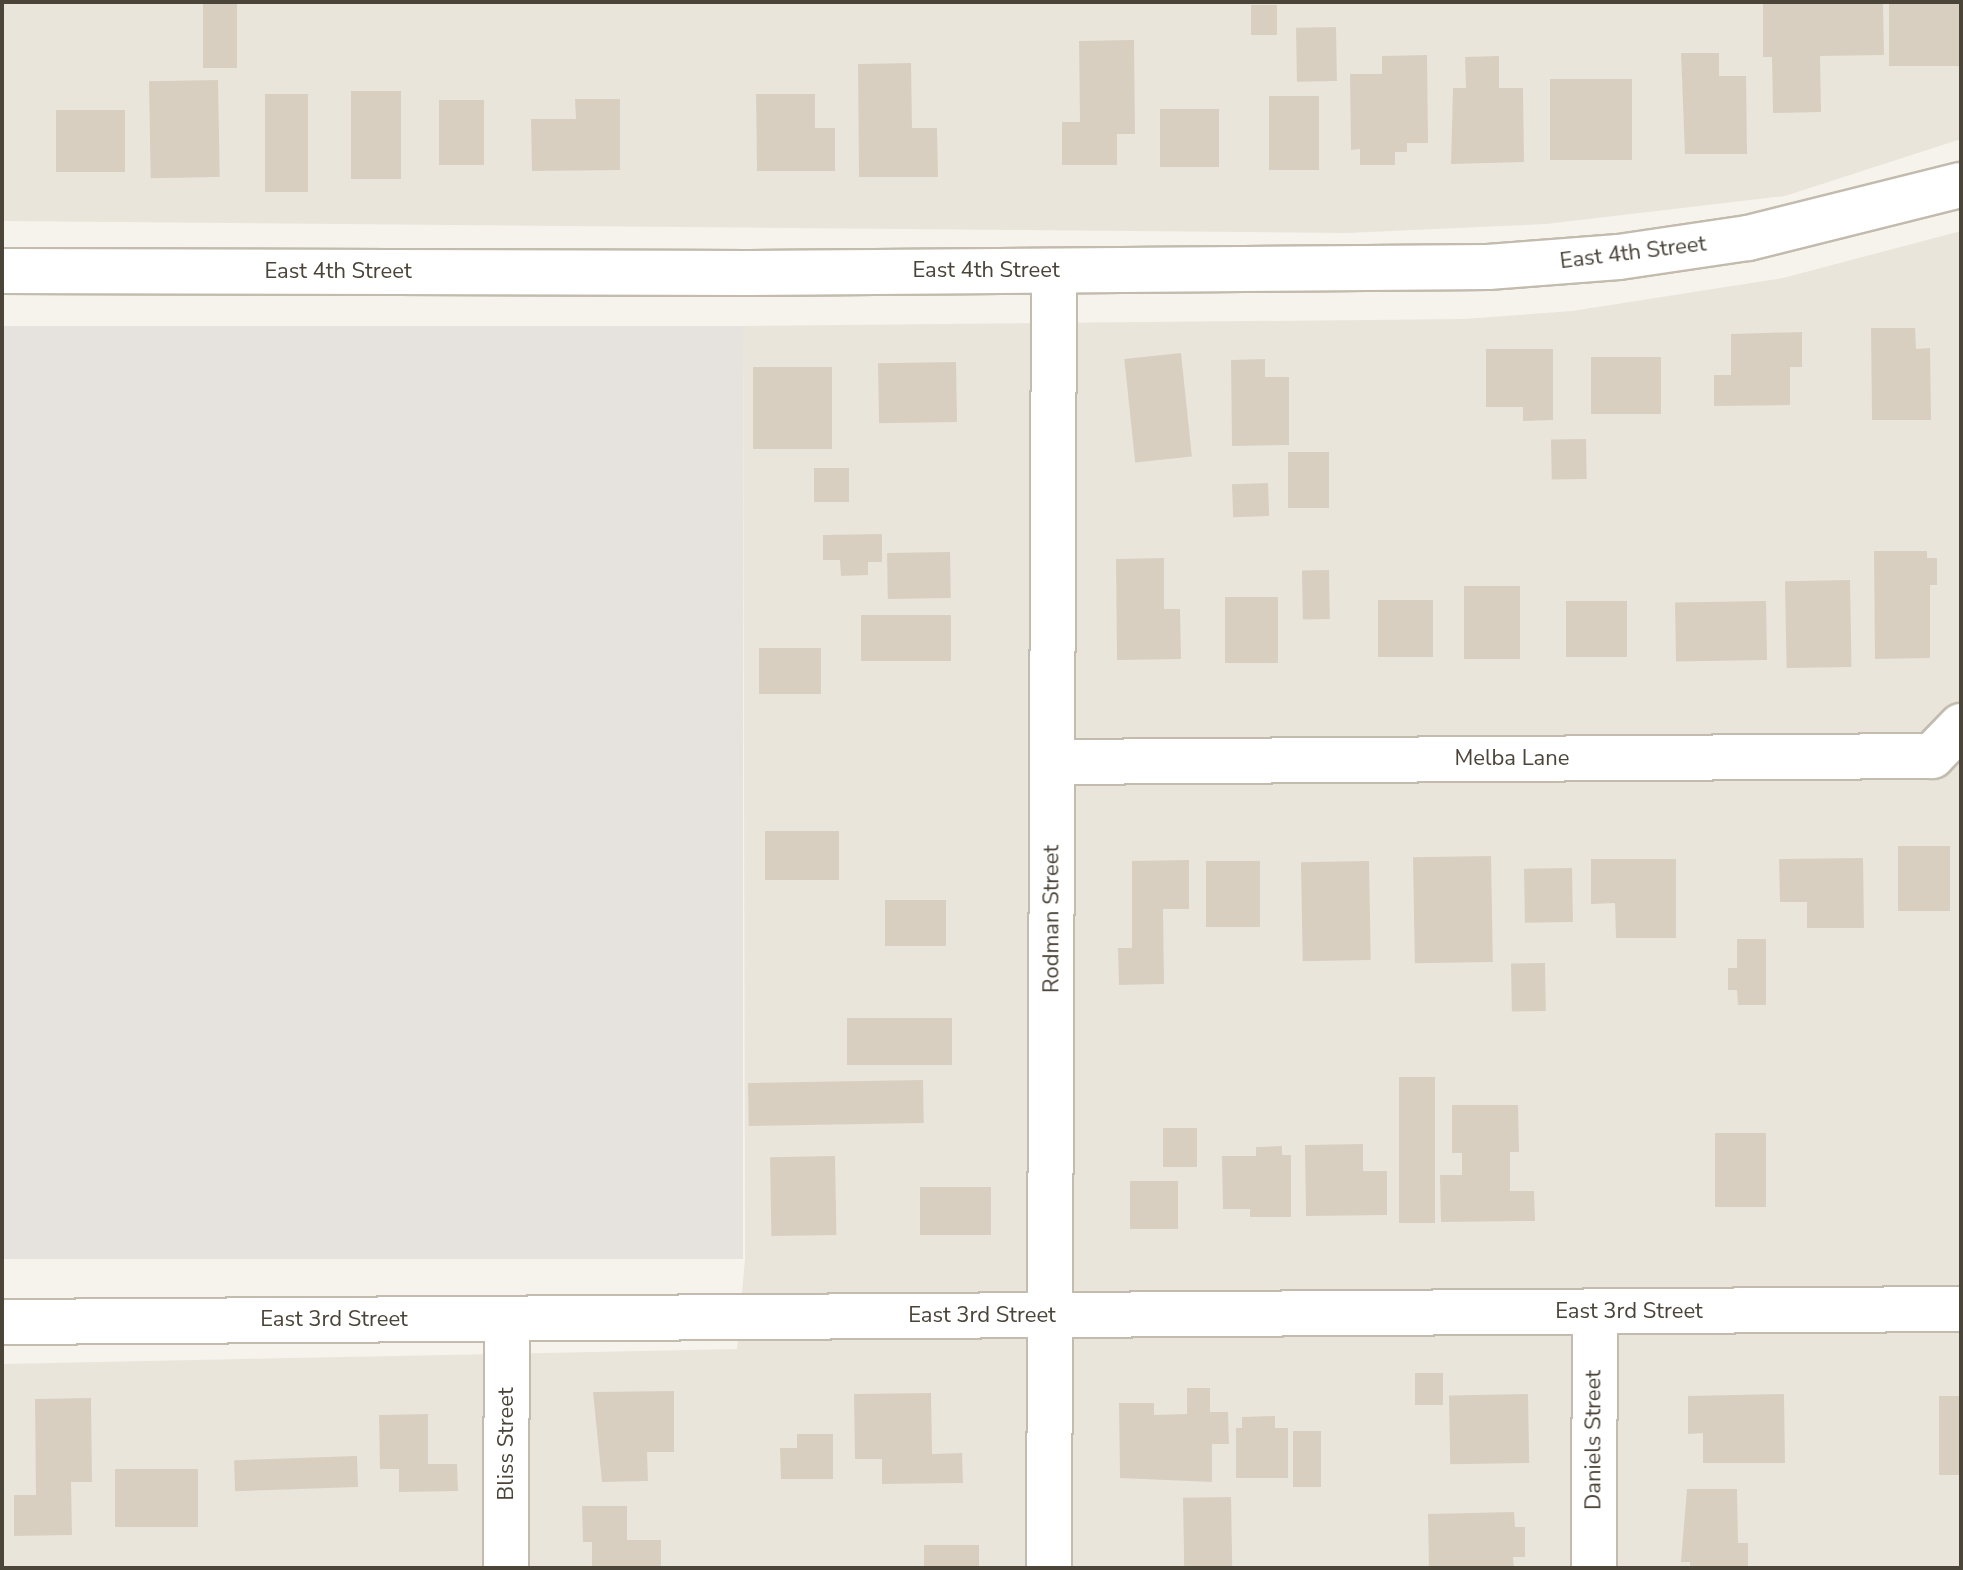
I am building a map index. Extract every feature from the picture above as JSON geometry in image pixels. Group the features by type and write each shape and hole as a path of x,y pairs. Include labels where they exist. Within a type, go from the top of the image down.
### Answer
{"street":[{"name":"East 4th Street","path":"2,271 1054,271 1488,267 1619,257 1762,235 1961,185"},
{"name":"Rodman Street","path":"1049,1568 1054,271"},
{"name":"Melba Lane","path":"1052,762 1932,756 1961,726"},
{"name":"East 3rd Street","path":"2,1322 1961,1309"},
{"name":"Daniels Street","path":"1594,1568 1595,1312"},
{"name":"Bliss Street","path":"506,1568 507,1319"}],"shaded area":[{"path":"2,2 1961,2 1961,139 1785,196 1546,224 1346,233 2,221"},
{"path":"1961,231 1961,1568 2,1568 2,1364 737,1349 745,1259 743,326 1463,319 1572,311 1783,278"},
{"path":"2,326 743,326 743,1259 2,1259"}],"building":[{"path":"203,2 237,2 237,68 203,68"},
{"path":"1763,2 1883,2 1884,55 1820,56 1821,112 1773,113 1772,57 1763,57"},
{"path":"1889,2 1961,2 1961,66 1889,66"},
{"path":"1251,5 1277,5 1277,35 1251,35"},
{"path":"1336,27 1337,81 1297,82 1296,28"},
{"path":"1134,40 1135,134 1117,134 1117,165 1062,165 1062,122 1080,122 1079,41"},
{"path":"1681,53 1719,53 1719,76 1746,76 1747,154 1685,154"},
{"path":"1427,55 1428,143 1407,143 1407,152 1395,152 1395,165 1360,165 1360,149 1351,150 1350,74 1382,74 1382,56"},
{"path":"1499,56 1499,88 1523,88 1524,162 1451,164 1453,88 1466,88 1465,57"},
{"path":"911,63 912,128 937,128 938,177 859,177 858,64"},
{"path":"1550,79 1632,79 1632,160 1550,160"},
{"path":"218,80 220,177 151,178 149,81"},
{"path":"351,91 401,91 401,179 351,179"},
{"path":"265,94 308,94 308,192 265,192"},
{"path":"756,94 815,94 815,128 835,128 835,171 757,171"},
{"path":"1269,96 1319,96 1319,170 1269,170"},
{"path":"575,99 620,99 620,170 532,171 531,119 576,119"},
{"path":"439,100 484,100 484,165 439,165"},
{"path":"1160,109 1219,109 1219,167 1160,167"},
{"path":"56,110 125,110 125,172 56,172"},
{"path":"1871,328 1915,328 1916,349 1930,348 1931,420 1872,420"},
{"path":"1802,332 1802,367 1790,367 1790,405 1714,406 1714,375 1731,375 1731,334"},
{"path":"1486,349 1553,349 1553,420 1523,421 1523,407 1486,407"},
{"path":"1181,353 1192,456 1135,462 1124,359"},
{"path":"1591,357 1661,357 1661,414 1591,414"},
{"path":"1265,359 1265,377 1289,377 1289,445 1232,446 1231,360"},
{"path":"956,362 957,422 879,423 878,363"},
{"path":"753,367 832,367 832,449 753,449"},
{"path":"1586,439 1587,479 1552,480 1551,440"},
{"path":"1288,452 1329,452 1329,508 1288,508"},
{"path":"814,468 849,468 849,502 814,502"},
{"path":"1268,483 1269,516 1233,517 1232,484"},
{"path":"882,534 882,562 868,562 868,575 841,576 840,560 823,560 823,535"},
{"path":"1874,551 1927,551 1927,558 1937,558 1937,585 1930,585 1930,658 1875,659"},
{"path":"950,552 951,598 888,599 887,553"},
{"path":"1164,558 1164,609 1180,609 1181,659 1117,660 1116,559"},
{"path":"1302,570 1329,570 1330,619 1303,619"},
{"path":"1850,580 1852,667 1787,668 1785,581"},
{"path":"1464,586 1520,586 1520,659 1464,659"},
{"path":"1225,597 1278,597 1278,663 1225,663"},
{"path":"1378,600 1433,600 1433,657 1378,657"},
{"path":"1566,601 1627,601 1627,657 1566,657"},
{"path":"1766,601 1767,660 1676,662 1675,603"},
{"path":"861,615 951,615 951,661 861,661"},
{"path":"759,648 821,648 821,694 759,694"},
{"path":"765,831 839,831 839,880 765,880"},
{"path":"1898,846 1950,846 1950,911 1898,911"},
{"path":"1491,856 1493,962 1415,963 1413,857"},
{"path":"1863,858 1864,928 1807,928 1807,902 1780,902 1779,859"},
{"path":"1591,859 1676,859 1676,938 1616,938 1615,903 1591,904"},
{"path":"1189,860 1189,909 1163,909 1164,984 1119,985 1118,948 1132,948 1132,861"},
{"path":"1206,861 1260,861 1260,927 1206,927"},
{"path":"1369,861 1371,960 1303,961 1301,862"},
{"path":"1572,868 1573,922 1525,923 1524,869"},
{"path":"885,900 946,900 946,946 885,946"},
{"path":"1737,939 1766,939 1766,1005 1738,1005 1737,990 1728,990 1728,968 1737,968"},
{"path":"1545,963 1546,1011 1512,1012 1511,964"},
{"path":"847,1018 952,1018 952,1065 847,1065"},
{"path":"1399,1077 1435,1077 1435,1223 1399,1223"},
{"path":"923,1080 924,1123 749,1126 748,1083"},
{"path":"1452,1105 1518,1105 1519,1152 1510,1152 1510,1191 1534,1191 1535,1221 1441,1222 1440,1175 1462,1175 1462,1153 1452,1153"},
{"path":"1163,1128 1197,1128 1197,1167 1163,1167"},
{"path":"1715,1133 1766,1133 1766,1207 1715,1207"},
{"path":"1363,1144 1363,1171 1387,1171 1387,1215 1306,1216 1305,1145"},
{"path":"1282,1146 1282,1155 1291,1155 1291,1217 1250,1217 1250,1209 1223,1209 1222,1156 1256,1156 1256,1147"},
{"path":"835,1156 836,1235 771,1236 770,1157"},
{"path":"1130,1181 1178,1181 1178,1229 1130,1229"},
{"path":"920,1187 991,1187 991,1235 920,1235"},
{"path":"1415,1373 1443,1373 1443,1405 1415,1405"},
{"path":"1187,1388 1210,1388 1210,1412 1228,1412 1229,1444 1212,1444 1212,1482 1120,1478 1119,1403 1154,1403 1154,1415 1187,1414"},
{"path":"674,1391 674,1452 647,1452 648,1481 602,1482 593,1392"},
{"path":"931,1393 932,1454 962,1453 963,1483 882,1484 882,1459 855,1459 854,1394"},
{"path":"1528,1394 1529,1463 1450,1464 1449,1395"},
{"path":"1784,1394 1785,1463 1703,1463 1703,1433 1688,1434 1688,1396"},
{"path":"1939,1396 1961,1396 1961,1475 1939,1475"},
{"path":"91,1398 92,1482 71,1482 72,1535 14,1536 14,1495 36,1495 35,1399"},
{"path":"428,1414 428,1464 457,1464 458,1491 399,1492 399,1469 380,1469 379,1415"},
{"path":"1275,1416 1275,1428 1288,1428 1288,1478 1236,1478 1236,1428 1242,1428 1242,1417"},
{"path":"1293,1431 1321,1431 1321,1487 1293,1487"},
{"path":"797,1434 833,1434 833,1479 781,1479 780,1448 797,1448"},
{"path":"357,1456 358,1487 235,1491 234,1460"},
{"path":"115,1469 198,1469 198,1527 115,1527"},
{"path":"1687,1489 1737,1489 1738,1543 1748,1543 1748,1566 1690,1568 1690,1562 1681,1562"},
{"path":"1231,1497 1232,1568 1184,1568 1183,1498"},
{"path":"582,1506 627,1506 627,1540 661,1540 661,1568 592,1568 592,1542 583,1542"},
{"path":"1514,1512 1515,1527 1525,1527 1525,1557 1513,1557 1514,1568 1429,1568 1428,1514"},
{"path":"924,1545 979,1545 979,1568 924,1568"}]}
